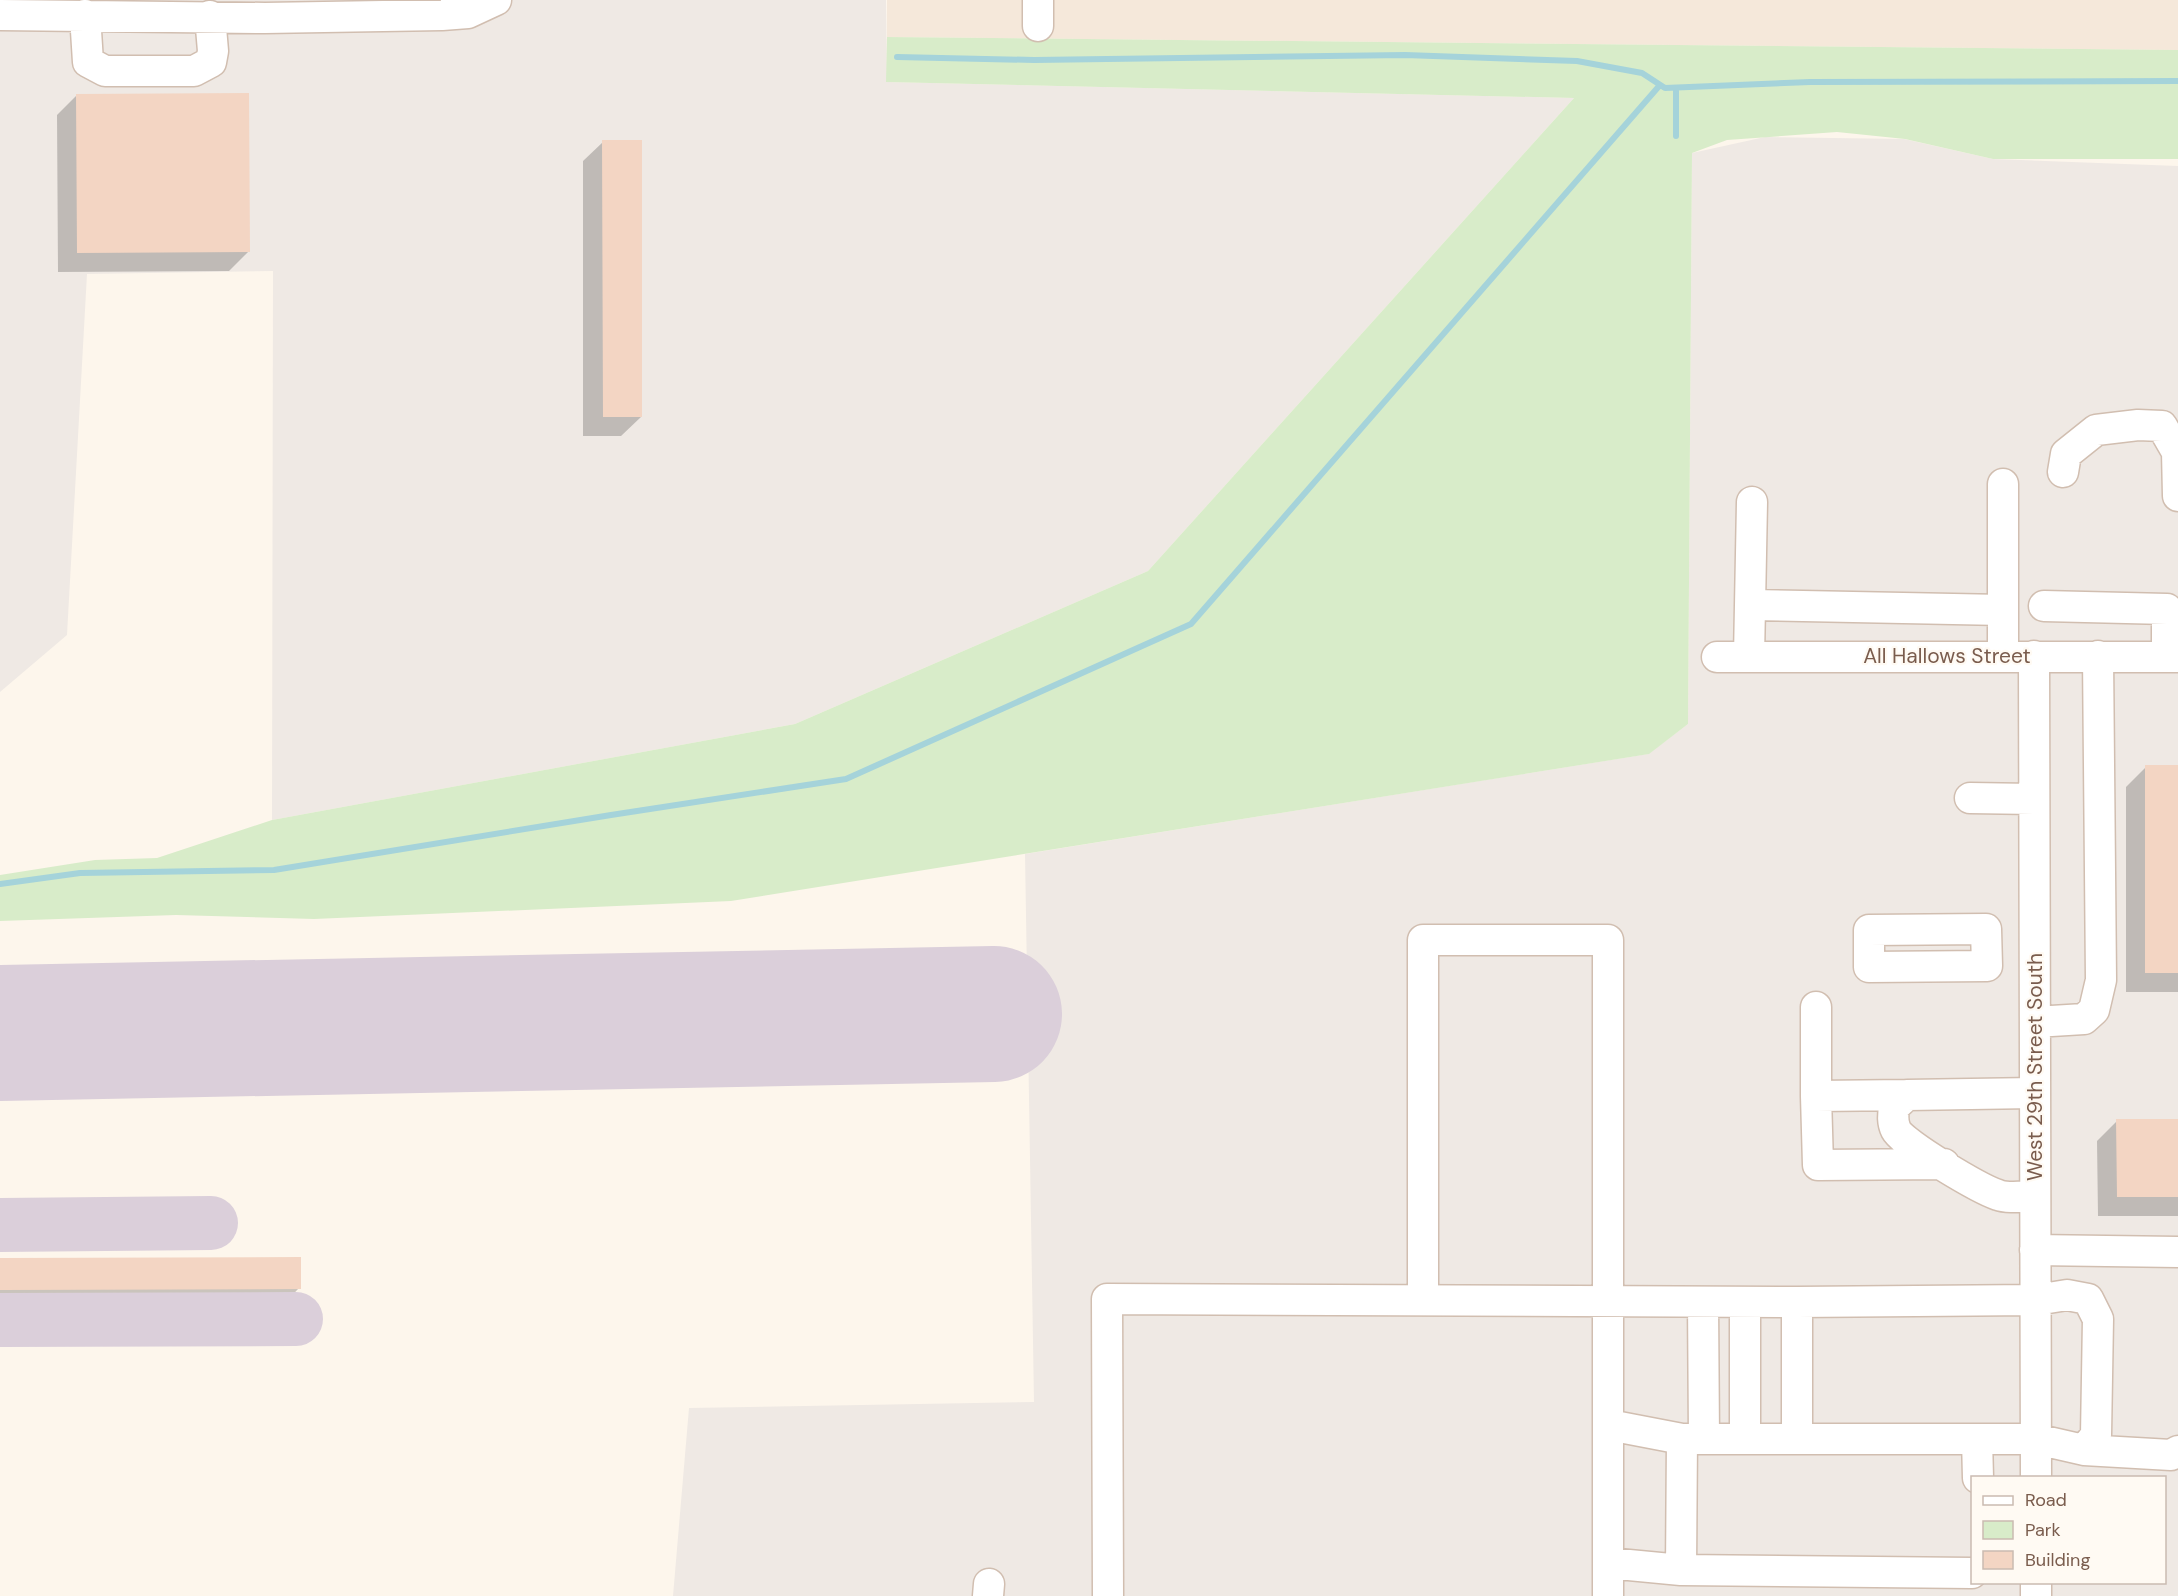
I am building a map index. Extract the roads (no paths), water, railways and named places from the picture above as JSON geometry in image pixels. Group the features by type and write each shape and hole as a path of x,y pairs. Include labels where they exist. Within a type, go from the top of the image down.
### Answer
{"street":[{"path":"10,10 85,15 139,8 210,16 265,9 369,8 468,13 495,0"},
{"path":"85,15 88,62 105,71 194,71 202,67 211,62 213,51 210,16"},
{"path":"2063,472 2066,454 2096,430 2138,425 2162,426 2176,452 2178,496"},
{"path":"2003,484 2003,656"},
{"path":"1749,657 1752,501"},
{"path":"2044,606 2173,599 2173,657"},
{"path":"1751,605 2003,610"},
{"name":"West 29th Street South","path":"2034,656 2036,1476"},
{"path":"2035,1022 2084,1019 2094,1010 2101,980 2098,656"},
{"name":"All Hallows Street","path":"1717,657 2173,657"},
{"path":"1970,798 2034,799"},
{"path":"1423,1300 1424,940 1608,940 1608,1596"},
{"path":"1987,962 2035,961"},
{"path":"1816,1007 1818,1165 1944,1164"},
{"path":"1816,1096 2035,1093"},
{"path":"1907,1095 1894,1107 1893,1121 1896,1132 1906,1142 1973,1183 2001,1196 2036,1196"},
{"path":"2036,1250 2178,1252"},
{"path":"1108,1596 1107,1299 1797,1302 2036,1300 2067,1295 2088,1299 2098,1319 2096,1435 2084,1450"},
{"path":"1681,1570 1703,1302"},
{"path":"1745,1302 1745,1438"},
{"path":"1797,1302 1797,1438"},
{"path":"1609,1425 1693,1439 2036,1439 2084,1450 2171,1455 2178,1451"},
{"path":"1977,1439 1978,1476"},
{"path":"1608,1563 1681,1570 1971,1573"}],"waterway":[{"path":"897,57 1034,60 1405,55 1577,61 1642,73 1665,88 1810,82 2178,81"},
{"path":"0,884 80,873 274,870 846,779 1191,624 1660,85"},
{"path":"1676,88 1676,136"}]}
